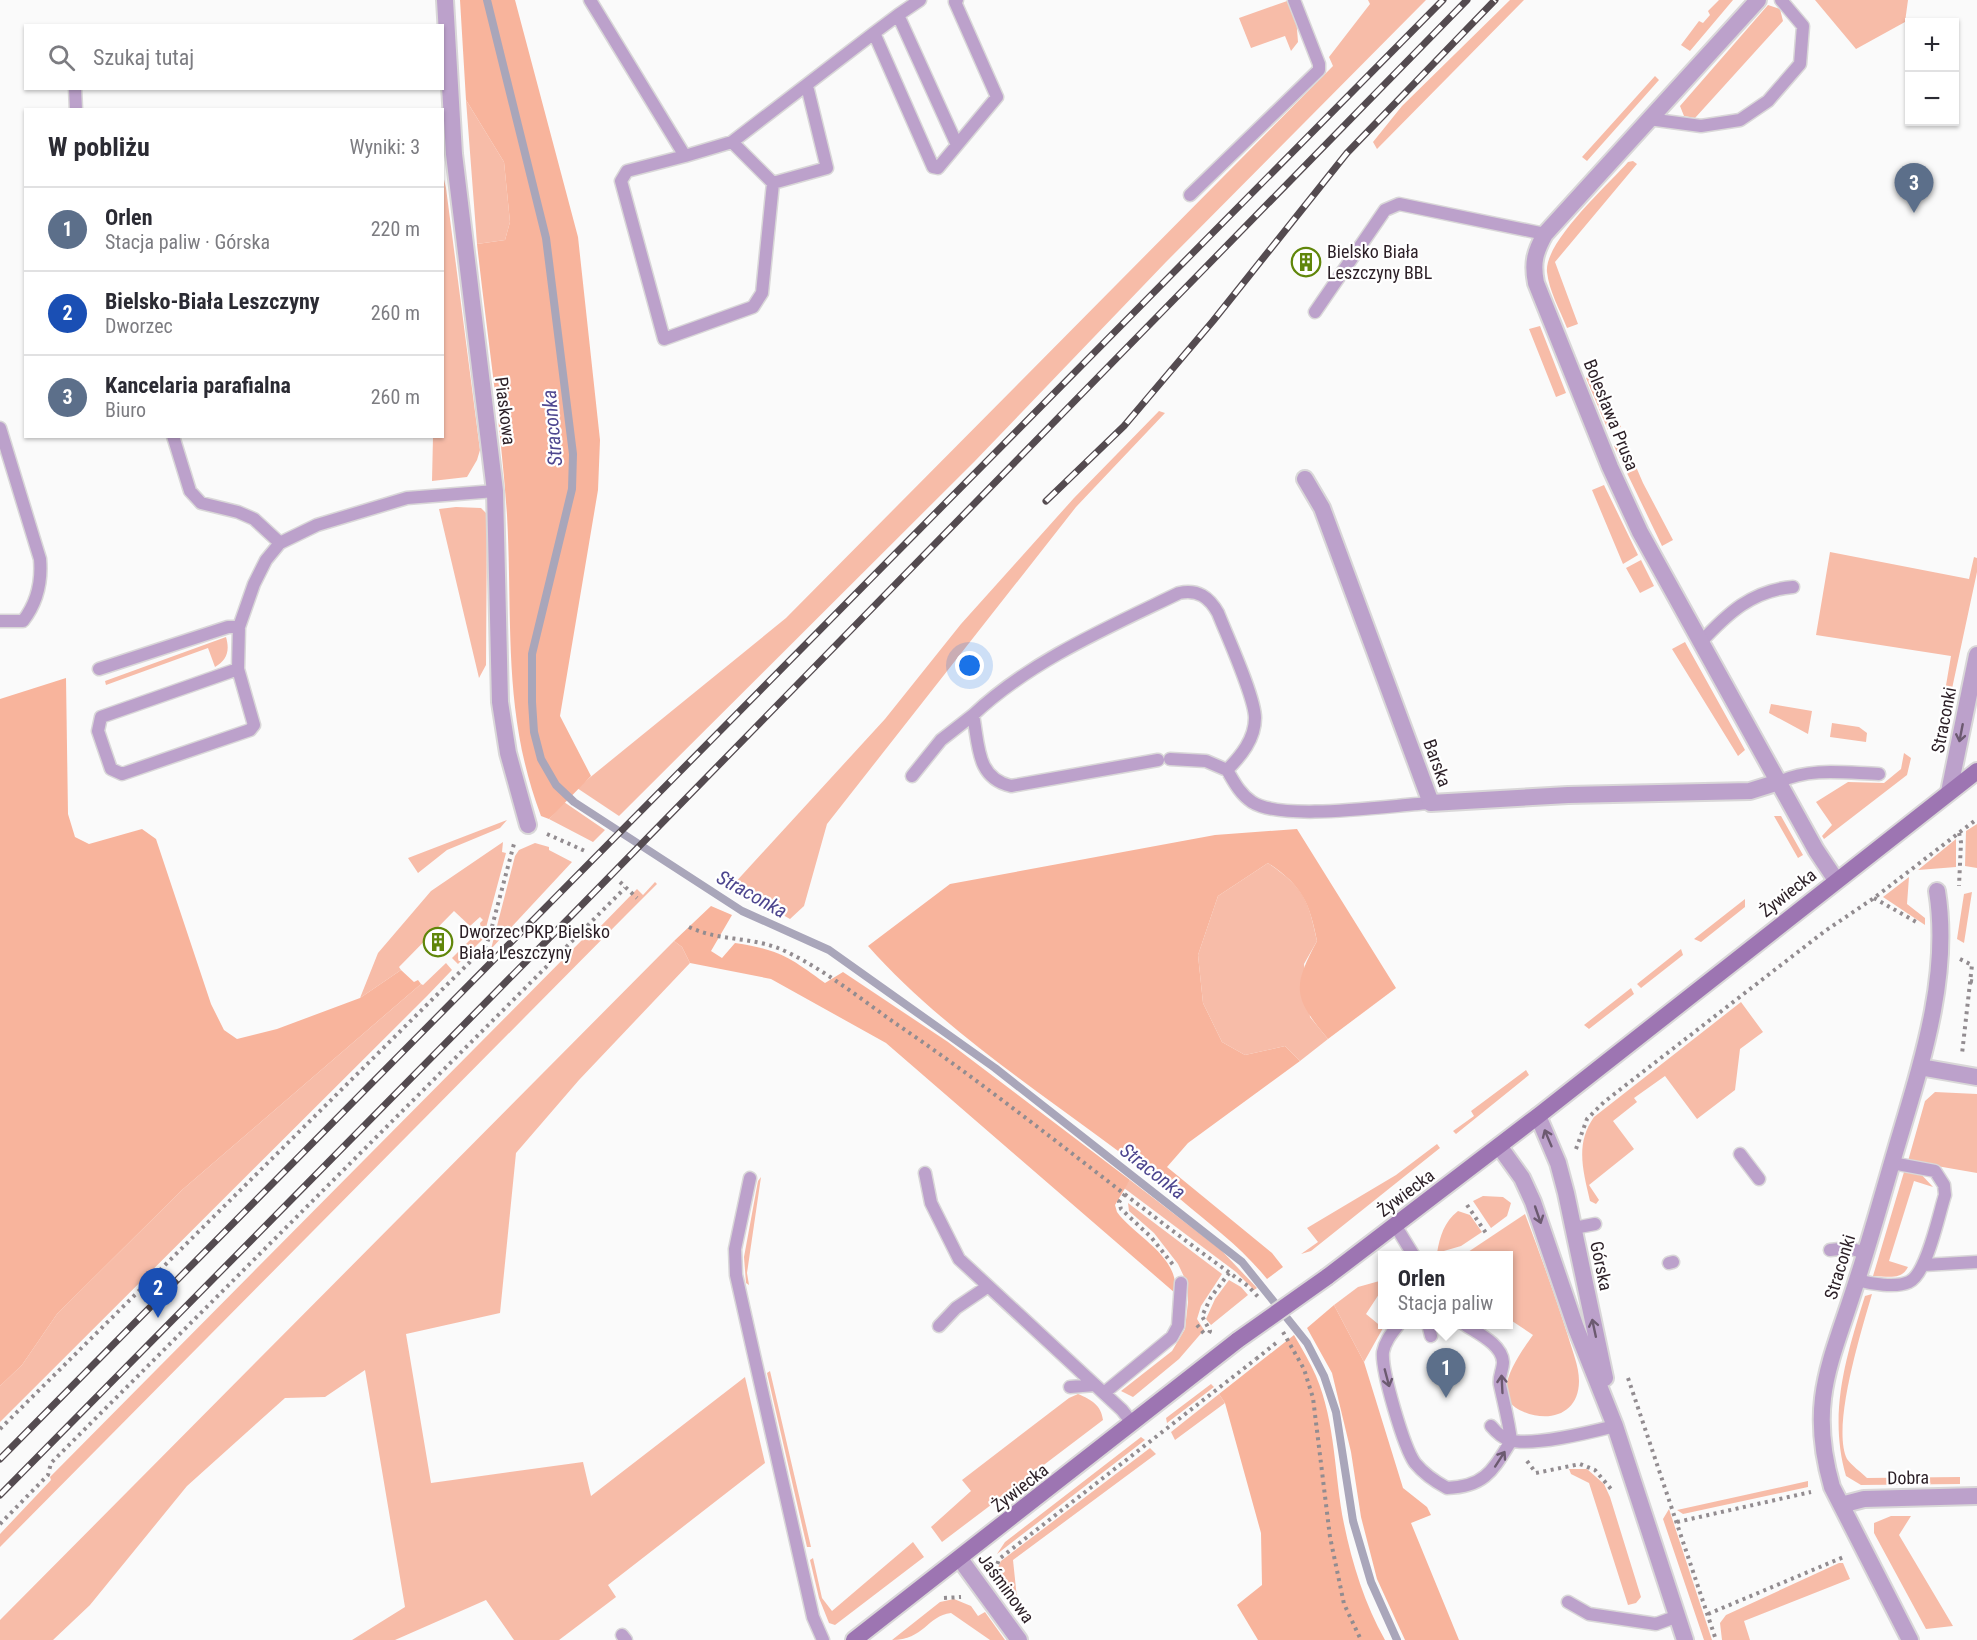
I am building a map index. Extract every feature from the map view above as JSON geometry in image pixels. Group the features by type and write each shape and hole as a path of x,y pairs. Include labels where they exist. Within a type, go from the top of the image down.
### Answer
{"main road":[{"name":"Żywiecka","path":"854,1640 1238,1340 1328,1277 1538,1116 1977,771"}],"street":[{"name":"Piaskowa","path":"445,0 448,154 495,491 501,702 508,753 528,825"},
{"name":"Bolesława Prusa","path":"1758,0 1545,234 1535,250 1533,267 1536,284 1610,467 1640,532 1815,850 1836,880"},
{"name":"Barska","path":"1305,479 1322,508 1431,803 1568,795 1750,791 1779,782"},
{"name":"Straconki","path":"1949,792 1977,655"},
{"name":"Straconki","path":"1910,1640 1832,1487 1821,1441 1822,1400 1827,1371 1857,1280 1920,1067 1935,991 1940,940 1940,910 1937,891"},
{"path":"1920,1067 1959,1076 1977,1077"},
{"name":"Górska","path":"1538,1116 1558,1163 1574,1228 1615,1426"},
{"name":"Górska","path":"1499,1146 1522,1178 1533,1202 1576,1328 1615,1426 1685,1640"},
{"name":"Dobra","path":"1841,1505 1864,1499 1977,1496"},
{"name":"Jaśminowa","path":"960,1559 1019,1640"}],"lane":[{"path":"590,0 685,156"},
{"path":"732,142 772,183 762,293 753,307 664,339 621,181 627,171 732,142 920,0"},
{"path":"1190,195 1319,70 1319,64 1294,0"},
{"path":"1649,119 1701,126 1740,120 1768,101 1800,64 1803,26 1780,0"},
{"path":"874,33 933,167 938,168 997,97 954,1"},
{"path":"898,15 957,145"},
{"path":"772,183 827,168 807,87"},
{"path":"75,90 76,108"},
{"path":"1315,312 1385,210 1391,206 1399,204 1545,234"},
{"path":"0,428 40,560 41,574 40,587 23,621 0,621"},
{"path":"174,438 190,491 201,502 254,519 280,543"},
{"path":"237,669 100,717 98,731 111,769 122,774 250,730 254,719 237,669 239,627 254,584 266,560 280,543 317,525 407,498 495,491"},
{"path":"1700,643 1736,607 1775,588 1793,587"},
{"path":"912,776 941,740 990,699 1077,645 1179,593 1198,592 1212,604 1218,613 1254,706 1253,730 1247,746 1227,770"},
{"path":"99,669 228,627 239,627"},
{"path":"973,715 980,758 987,773 997,782 1011,786 1164,760 1206,761 1227,770 1238,790 1252,802 1269,809 1315,810 1431,803"},
{"path":"1779,782 1789,777 1816,772 1879,774"},
{"path":"1740,1154 1759,1179"},
{"path":"1857,1280 1866,1283 1910,1282 1924,1264 1945,1195 1944,1185 1935,1171 1892,1162"},
{"path":"925,1173 931,1203 959,1259 1100,1389 1133,1424"},
{"path":"750,1178 735,1249 736,1275 810,1605 823,1640"},
{"path":"1574,1228 1595,1224"},
{"path":"1395,1225 1411,1251"},
{"path":"1830,1250 1849,1248 1865,1253"},
{"path":"1924,1264 1977,1262"},
{"path":"1070,1387 1100,1389 1172,1337 1178,1326 1182,1283"},
{"path":"939,1326 956,1308 987,1287"},
{"path":"1395,1329 1389,1336 1383,1352 1384,1367 1404,1441 1413,1461 1425,1474 1447,1488 1478,1483 1490,1473 1511,1441 1499,1382 1503,1362 1501,1354 1497,1347 1471,1329"},
{"path":"1491,1426 1499,1435 1511,1441 1571,1438 1615,1426"},
{"path":"1568,1602 1589,1614 1656,1624 1677,1616"}],"path":[{"path":"1577,1160 1576,1148 1582,1127 1604,1102 1825,931 1874,898 1977,819"},
{"path":"528,825 585,851"},
{"path":"0,1429 484,946 489,938 515,840"},
{"path":"620,882 637,898"},
{"path":"0,1524 48,1475 51,1463 625,888"},
{"path":"1874,898 1918,922 1924,938 1952,942 1957,958 1970,962 1970,981 1959,1076"},
{"path":"689,927 707,935 746,938 790,953 956,1064 1230,1274 1265,1304"},
{"path":"1970,981 1977,982"},
{"path":"1125,1194 1119,1202 1121,1209 1151,1237 1171,1261 1182,1283"},
{"path":"1467,1205 1486,1233"},
{"path":"1210,1331 1202,1316 1211,1297 1230,1274"},
{"path":"1281,1329 1304,1369 1313,1398 1330,1537 1344,1604 1361,1640"},
{"path":"994,1574 999,1559 1256,1359"},
{"path":"1624,1367 1716,1640"},
{"path":"1511,1441 1536,1473 1580,1464 1587,1466 1603,1478 1615,1497"},
{"path":"1677,1522 1832,1487"},
{"path":"1708,1614 1863,1549"},
{"path":"939,1599 956,1596 969,1601"}],"shaded area":[{"path":"460,0 515,0 578,237 600,440 598,490 560,716 591,776 549,819 541,816 529,778 520,741 515,704 510,630 507,515 498,414 477,244 505,240 510,222 504,162 466,100"},
{"path":"1290,0 1296,16 1298,42 1291,51 1285,36 1251,48 1239,18"},
{"path":"1368,0 1426,0 1166,262 974,462 619,816 577,788 786,618 1333,66 1329,57 1370,4"},
{"path":"1510,0 1524,0 1377,149 1373,142 1402,106"},
{"path":"1719,0 1733,0 1690,51 1681,45 1699,21 1703,23 1710,15 1708,11"},
{"path":"1815,0 1908,0 1905,22 1856,49"},
{"path":"1768,5 1780,9 1783,21 1695,118 1684,116 1680,106"},
{"path":"1655,76 1659,80 1587,161 1582,157"},
{"path":"466,100 504,162 510,222 505,240 477,244"},
{"path":"1633,161 1637,164 1555,262 1578,324 1567,328 1550,286 1547,272 1549,260 1556,245 1579,214 1628,162"},
{"path":"444,179 480,450 467,477 432,481 433,438 444,438"},
{"path":"1540,326 1566,393 1556,397 1529,329"},
{"path":"1598,371 1621,427 1608,430 1586,378"},
{"path":"1159,411 1165,413 1076,507 827,824 804,906 790,919 732,886 885,719 961,624 1074,498"},
{"path":"1625,441 1643,483 1673,540 1662,546 1614,446"},
{"path":"1604,485 1638,555 1623,564 1592,490"},
{"path":"481,508 487,514 486,665 479,678 439,509"},
{"path":"1830,552 1969,579 1974,557 1977,558 1977,572 1950,698 1944,697 1951,656 1816,635"},
{"path":"1641,560 1654,586 1640,593 1626,568"},
{"path":"226,637 228,647 226,655 215,667 208,648 106,685 105,681"},
{"path":"1685,642 1745,750 1738,756 1672,649"},
{"path":"66,678 68,814 75,837 89,844 142,829 156,839 211,1004 224,1030 237,1039 277,1029 360,998 401,970 414,982 418,980 421,984 182,1190 57,1314 22,1365 0,1386 0,699"},
{"path":"1771,704 1812,711 1808,734 1769,713"},
{"path":"1832,723 1859,727 1867,733 1866,742 1830,737"},
{"path":"1904,753 1911,758 1907,775 1824,839 1822,836 1832,825 1816,802 1848,782 1884,783 1901,769"},
{"path":"564,802 605,830 593,842 549,819"},
{"path":"1774,816 1781,816 1803,855 1798,858"},
{"path":"507,820 500,828 447,850 418,873 408,858"},
{"path":"1977,824 1977,868 1965,866 1966,831"},
{"path":"1297,829 1396,988 1328,1039 1308,1013 1300,992 1303,970 1317,941 1311,915 1296,887 1268,863 1218,896 1198,955 1203,1003 1222,1042 1245,1055 1285,1046 1300,1061 1188,1143 1167,1167 1272,1253 1283,1267 1267,1279 1237,1247 1180,1199 1018,1078 939,1015 868,946 950,884 1215,835"},
{"path":"1956,839 1956,867 1918,870"},
{"path":"503,842 502,852 506,853 483,939 458,964 452,958 481,929 480,923 483,920 480,917 470,926 454,911 399,967 401,970 360,998 378,953 431,891"},
{"path":"535,843 549,847 549,850 572,862 491,949 515,856 519,850"},
{"path":"1268,863 1290,880 1303,895 1311,914 1317,941 1304,964 1310,1017 1328,1039 1300,1061 1285,1046 1245,1055 1222,1042 1203,1003 1198,955 1218,896"},
{"path":"1909,877 1907,904 1925,918 1925,925 1883,897"},
{"path":"655,882 657,884 0,1547 0,1534 51,1480 50,1477 583,939 595,932 637,889 643,895"},
{"path":"1972,892 1964,943 1957,939 1964,894"},
{"path":"1745,899 1745,907 1701,942 1694,939"},
{"path":"711,906 732,915 711,951 722,958 735,943 774,952 793,961 825,983 843,972 948,1042 1130,1180 1115,1205 1117,1212 1164,1258 1175,1280 1175,1293 886,1043 771,979 690,963 682,947 674,941"},
{"path":"674,941 682,947 690,963 579,1080 516,1153 500,1313 406,1334 431,1483 583,1462 591,1496 745,1377 765,1463 608,1585 616,1597 559,1640 514,1640 486,1600 395,1640 352,1640 405,1607 365,1370 325,1397 285,1398 187,1486 90,1605 53,1640 0,1640 0,1620"},
{"path":"1681,949 1683,955 1641,988 1637,984"},
{"path":"446,963 452,970 427,996 0,1422 0,1386 22,1365 57,1314 182,1190"},
{"path":"1631,988 1634,994 1589,1029 1584,1025"},
{"path":"1741,1002 1763,1032 1740,1049 1735,1090 1697,1119 1665,1076 1634,1098 1637,1102 1613,1121 1634,1149 1589,1185 1599,1200 1596,1204 1590,1201 1582,1158 1584,1137 1594,1117"},
{"path":"1526,1070 1529,1075 1456,1134 1453,1131 1474,1116 1471,1111"},
{"path":"1935,1092 1977,1094 1977,1173 1908,1161 1925,1101"},
{"path":"1437,1144 1440,1148 1311,1251 1301,1254 1318,1242 1307,1228 1396,1175"},
{"path":"1904,1172 1919,1172 1933,1187 1914,1181 1889,1261 1908,1267 1897,1276 1873,1276"},
{"path":"761,1177 747,1273 749,1285 746,1283 744,1257 758,1181"},
{"path":"1130,1180 1221,1250 1257,1288 1254,1290 1236,1272 1124,1188"},
{"path":"1483,1196 1503,1197 1511,1203 1507,1216 1491,1228 1473,1201"},
{"path":"1128,1203 1222,1274 1201,1306 1197,1319 1204,1330 1179,1359 1133,1397 1121,1391 1172,1351 1185,1329 1188,1302 1187,1283 1178,1264 1154,1233 1129,1211"},
{"path":"1458,1211 1470,1215 1482,1232 1461,1246 1438,1251 1443,1230"},
{"path":"1525,1214 1563,1321 1579,1375 1578,1392 1574,1401 1562,1413 1534,1415 1513,1405 1507,1397 1506,1387 1514,1364 1533,1335 1513,1322 1513,1251 1470,1251"},
{"path":"1229,1280 1241,1287 1248,1295 1211,1325 1206,1319 1215,1299"},
{"path":"1378,1281 1378,1296 1366,1314 1378,1324 1378,1329 1382,1329 1364,1362 1334,1305 1358,1287"},
{"path":"1872,1294 1855,1353 1845,1402 1843,1444 1847,1459 1867,1478 1960,1477 1960,1484 1861,1485 1846,1476 1839,1430 1842,1385 1851,1341 1865,1296"},
{"path":"1334,1305 1364,1362 1403,1488 1427,1507 1431,1515 1411,1523 1459,1640 1405,1640 1377,1579 1361,1517 1351,1452 1332,1373 1307,1328"},
{"path":"1294,1335 1314,1371 1323,1394 1351,1554 1365,1598 1385,1640 1258,1640 1237,1605 1262,1585 1261,1533 1225,1403 1219,1394"},
{"path":"770,1371 811,1547 807,1547 767,1373"},
{"path":"1211,1384 1214,1387 1167,1423 1166,1418"},
{"path":"1078,1394 1095,1404 1103,1420 942,1542 931,1527 971,1491 962,1480 1069,1398"},
{"path":"1219,1394 1225,1403 1175,1440 1171,1432"},
{"path":"1141,1437 1145,1440 997,1554 1005,1542"},
{"path":"1150,1448 1156,1454 1013,1560 1018,1608 999,1580 998,1567 1001,1561"},
{"path":"1569,1469 1587,1469 1604,1484 1641,1597 1636,1603 1628,1605 1589,1483 1571,1474"},
{"path":"1808,1481 1808,1487 1683,1514 1677,1510"},
{"path":"1669,1509 1712,1640 1704,1640 1663,1519"},
{"path":"1891,1516 1911,1516 1899,1535 1953,1626 1926,1629 1874,1533 1874,1523"},
{"path":"913,1542 924,1557 835,1625 829,1623 819,1598 810,1560 813,1558 822,1598 832,1611"},
{"path":"1843,1563 1850,1579 1744,1621 1750,1640 1722,1640 1720,1623 1726,1615"},
{"path":"954,1599 971,1606 978,1616 985,1612 1005,1640 990,1640 951,1613 936,1618 911,1636 892,1640 940,1602"}],"waterway":[{"name":"Straconka","path":"487,0 546,238 573,454 572,489 532,654 534,732 541,759 556,785 574,802 742,911 829,950 995,1068 1242,1262 1307,1343 1324,1376 1336,1412 1353,1521 1371,1582 1397,1640"}],"railway":[{"path":"0,1459 1443,0"},
{"path":"0,1495 571,916 1467,0"},
{"path":"1046,501 1124,426 1213,321 1347,153 1495,0"}],"place":[{"name":"Kancelaria parafialna","path":"1914,213"},
{"name":"Bielsko Biała Leszczyny BBL","path":"1306,262"},
{"name":"Dworzec PKP Bielsko Biała Leszczyny","path":"438,942"},
{"name":"Bielsko-Biała Leszczyny","path":"158,1318"},
{"name":"Orlen","path":"1446,1398"}]}
